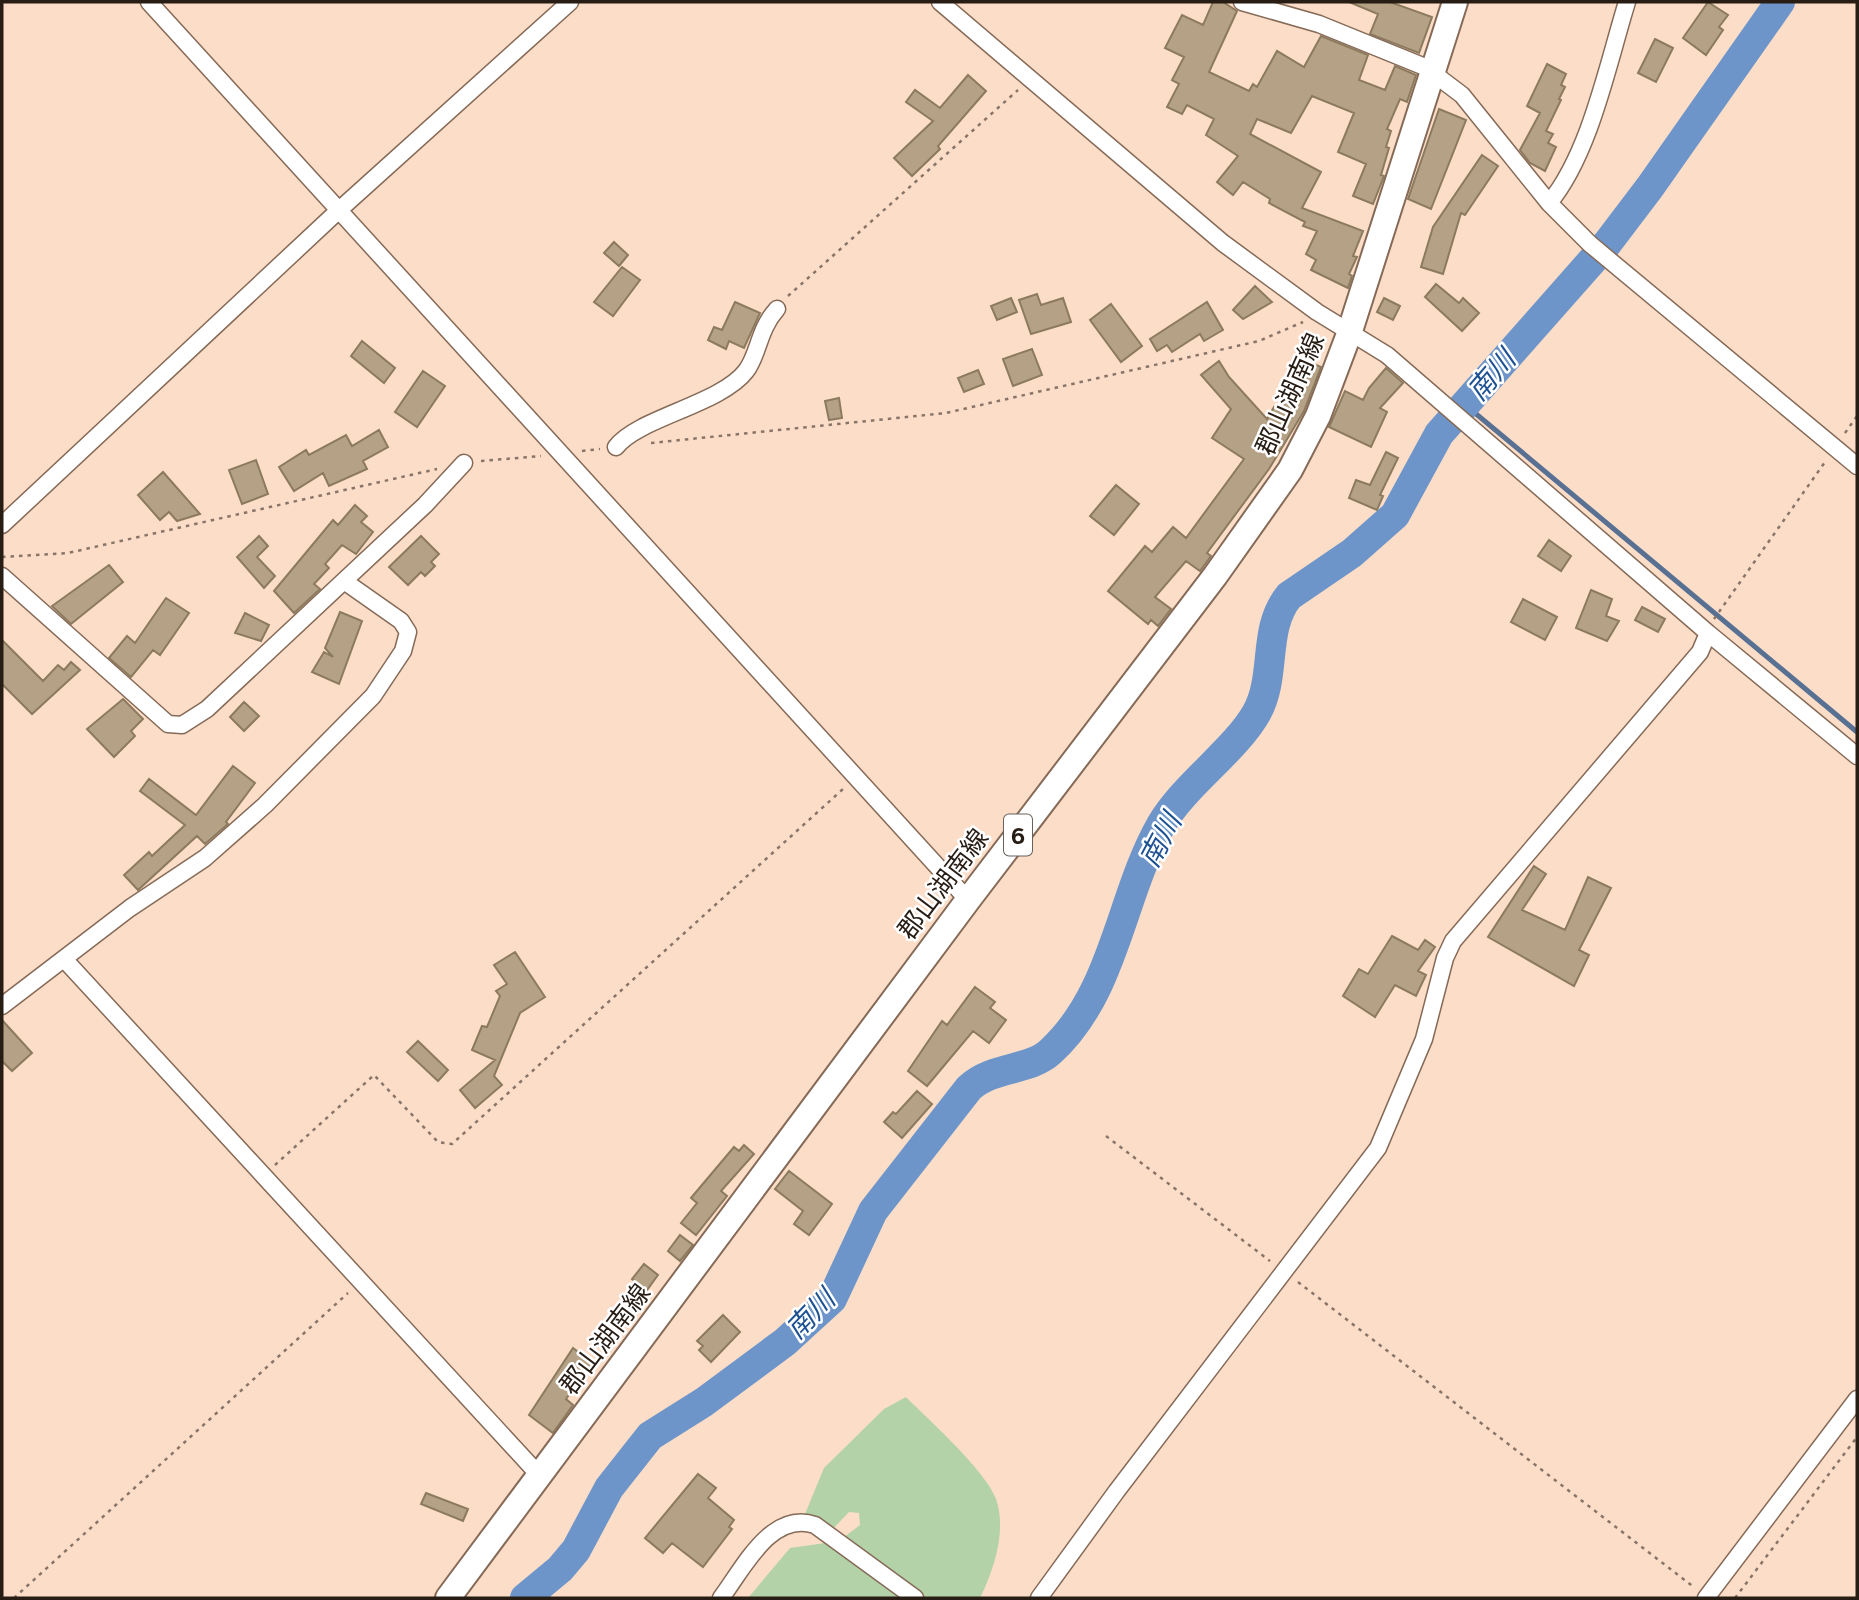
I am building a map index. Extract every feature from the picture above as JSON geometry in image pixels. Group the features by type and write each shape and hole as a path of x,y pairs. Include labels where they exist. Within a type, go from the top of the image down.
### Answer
{"main road":[{"name":"郡山湖南線","path":"448,1598 968,900 1215,576 1290,470 1318,416 1349,334 1455,2"}],"street":[{"path":"149,2 968,900"},
{"path":"2,525 338,211 570,2"},
{"path":"940,2 1223,243 1317,313 1387,355 1857,755"},
{"path":"1242,2 1319,24 1420,63 1462,95 1549,203 1590,244 1834,450 1857,466"},
{"path":"1549,203 1570,174 1583,143 1627,2"},
{"path":"616,447 627,437 705,399 745,372 764,325 777,309"},
{"path":"2,576 73,642 174,725 191,723 425,505 464,463"},
{"path":"2,1006 130,908 205,858 275,796 384,682 403,651 408,632 401,621 344,581"},
{"path":"1039,1598 1378,1148 1424,1039 1453,941 1700,652 1709,628"},
{"path":"64,959 540,1476"},
{"path":"1707,1598 1857,1399"},
{"path":"720,1598 771,1532 797,1523 815,1525 915,1598"}],"path":[{"path":"777,309 817,267 1029,80"},
{"path":"2,557 68,553 464,463 946,413 1259,341 1288,330 1317,313"},
{"path":"1709,628 1857,416"},
{"path":"264,1176 374,1075 438,1142 453,1144 856,777"},
{"path":"1106,1136 1707,1598"},
{"path":"14,1598 360,1281"},
{"path":"1735,1598 1857,1437"}],"green space":[{"path":"906,1397 969,1460 996,1499 1000,1524 997,1550 980,1598 748,1598 790,1548 839,1541 860,1525 859,1513 849,1512 831,1531 805,1514 824,1468 884,1409"}],"building":[{"path":"1213,2 1223,2 1237,11 1209,72 1249,91 1253,84 1257,87 1277,51 1304,67 1321,36 1368,55 1359,80 1385,90 1395,66 1416,75 1407,102 1400,99 1387,129 1391,131 1381,175 1384,176 1373,204 1353,196 1366,164 1338,152 1354,113 1312,96 1291,133 1257,119 1250,134 1321,172 1302,208 1363,231 1353,256 1357,257 1349,274 1352,276 1348,288 1311,270 1316,260 1306,254 1317,231 1303,226 1305,222 1269,203 1270,199 1243,182 1233,195 1217,182 1238,156 1206,135 1214,119 1187,105 1182,114 1167,107 1179,84 1172,80 1184,57 1165,48 1182,15 1203,25"},
{"path":"1349,2 1390,2 1432,17 1419,53 1370,34 1378,14"},
{"path":"1708,2 1728,15 1719,27 1723,30 1706,55 1683,38"},
{"path":"1655,39 1673,48 1656,82 1638,73"},
{"path":"1547,64 1566,74 1561,85 1565,87 1559,99 1561,100 1546,131 1553,134 1548,143 1556,147 1545,171 1530,163 1520,150 1540,113 1527,106"},
{"path":"968,75 986,91 938,146 940,149 912,176 894,158 933,121 906,102 915,90 940,108"},
{"path":"1439,109 1466,120 1431,209 1408,199"},
{"path":"1482,155 1498,166 1465,215 1461,213 1443,274 1421,267 1433,227"},
{"path":"614,242 628,255 619,266 604,253"},
{"path":"622,267 640,280 613,316 594,302"},
{"path":"1436,284 1459,303 1463,298 1479,313 1462,331 1425,297"},
{"path":"1255,286 1272,302 1243,319 1233,310"},
{"path":"1037,294 1041,305 1063,298 1071,322 1031,334 1019,300"},
{"path":"1011,298 1017,312 997,320 991,306"},
{"path":"1384,298 1400,306 1393,320 1377,312"},
{"path":"735,302 760,313 744,348 729,341 726,349 708,340 714,327 722,330"},
{"path":"1207,302 1223,330 1204,341 1200,334 1172,352 1167,345 1157,351 1150,339"},
{"path":"1111,304 1142,346 1121,362 1090,320"},
{"path":"362,341 395,368 384,383 351,356"},
{"path":"1032,349 1042,375 1013,386 1003,359"},
{"path":"1302,359 1321,367 1304,411 1269,469 1207,553 1211,556 1203,567 1200,571 1186,561 1155,597 1171,609 1158,626 1151,620 1148,624 1108,591 1145,546 1152,552 1173,527 1186,538 1244,459 1212,438 1231,409 1201,375 1219,361 1229,377 1267,419 1274,407 1279,411"},
{"path":"1386,368 1403,383 1380,408 1387,412 1371,447 1329,427 1345,391 1363,400 1369,388"},
{"path":"978,370 984,384 964,392 958,378"},
{"path":"423,371 445,386 417,427 395,412"},
{"path":"839,398 842,418 829,420 825,401"},
{"path":"379,430 388,447 363,461 367,469 329,486 323,473 294,491 279,467 306,450 309,455 346,435 352,446"},
{"path":"1386,452 1398,458 1380,495 1383,496 1377,510 1349,498 1356,480 1370,485"},
{"path":"256,460 268,494 242,504 229,470"},
{"path":"163,472 200,514 177,521 169,512 160,520 138,495"},
{"path":"1116,485 1139,504 1114,535 1090,516"},
{"path":"355,505 367,516 361,522 373,532 356,554 342,545 325,564 329,568 314,584 320,589 294,613 274,591 333,520 338,525"},
{"path":"259,536 268,546 257,557 275,576 264,588 237,557"},
{"path":"421,536 439,554 431,562 435,566 425,576 421,572 408,585 389,567"},
{"path":"1549,540 1571,556 1561,571 1538,556"},
{"path":"109,565 123,582 71,624 52,606"},
{"path":"1591,590 1612,599 1606,616 1619,621 1607,641 1576,628"},
{"path":"166,598 189,613 160,655 153,650 131,677 109,658 127,636 135,643"},
{"path":"1523,599 1557,617 1545,640 1511,622"},
{"path":"1642,607 1665,619 1658,632 1635,620"},
{"path":"340,612 362,621 339,684 312,672 324,652 333,657 325,648"},
{"path":"245,613 269,625 261,641 235,633"},
{"path":"2,640 43,681 58,665 64,670 71,662 80,670 32,714 2,684"},
{"path":"123,699 143,719 131,731 135,736 114,757 87,729"},
{"path":"244,702 259,716 244,731 230,717"},
{"path":"233,766 255,783 226,822 228,824 205,844 197,836 138,890 124,875 149,852 152,856 185,825 140,791 149,779 196,815"},
{"path":"1534,866 1546,874 1522,910 1565,930 1588,877 1611,888 1579,950 1589,955 1574,986 1488,937"},
{"path":"1392,936 1418,950 1425,940 1435,947 1418,971 1426,975 1416,996 1395,985 1375,1017 1343,996 1359,969 1368,974"},
{"path":"515,952 545,997 520,1013 494,1076 502,1085 475,1108 460,1090 495,1060 472,1050 482,1026 487,1027 500,996 496,991 507,984 494,965"},
{"path":"975,987 995,1002 990,1008 1006,1020 989,1043 973,1031 927,1086 908,1071 942,1021 947,1025"},
{"path":"2,1020 32,1053 12,1071 2,1061"},
{"path":"418,1041 448,1070 438,1081 407,1052"},
{"path":"917,1091 932,1104 902,1138 884,1122 893,1112 896,1114"},
{"path":"744,1145 754,1154 721,1191 727,1196 696,1235 681,1223 697,1203 691,1198 734,1147 739,1151"},
{"path":"789,1171 832,1204 809,1235 794,1224 803,1211 775,1189"},
{"path":"680,1235 693,1245 680,1261 668,1251"},
{"path":"644,1264 658,1275 647,1290 632,1279"},
{"path":"723,1315 740,1332 711,1362 699,1350 703,1346 697,1341"},
{"path":"573,1348 593,1363 566,1399 573,1405 553,1433 529,1415"},
{"path":"698,1474 716,1488 708,1498 734,1520 729,1527 732,1529 703,1567 672,1543 663,1553 645,1538"},
{"path":"426,1493 468,1509 463,1521 421,1504"}],"waterway":[{"name":"南川","path":"525,1598 560,1569 576,1550 609,1488 650,1436 704,1402 785,1342 832,1299 873,1211 969,1088 989,1076 1041,1058 1072,1028 1103,973 1147,853 1161,825 1183,796 1248,726 1257,712 1267,683 1275,623 1289,596 1352,553 1395,515 1439,434 1606,245 1780,2"},
{"path":"1463,403 1857,732"}]}
